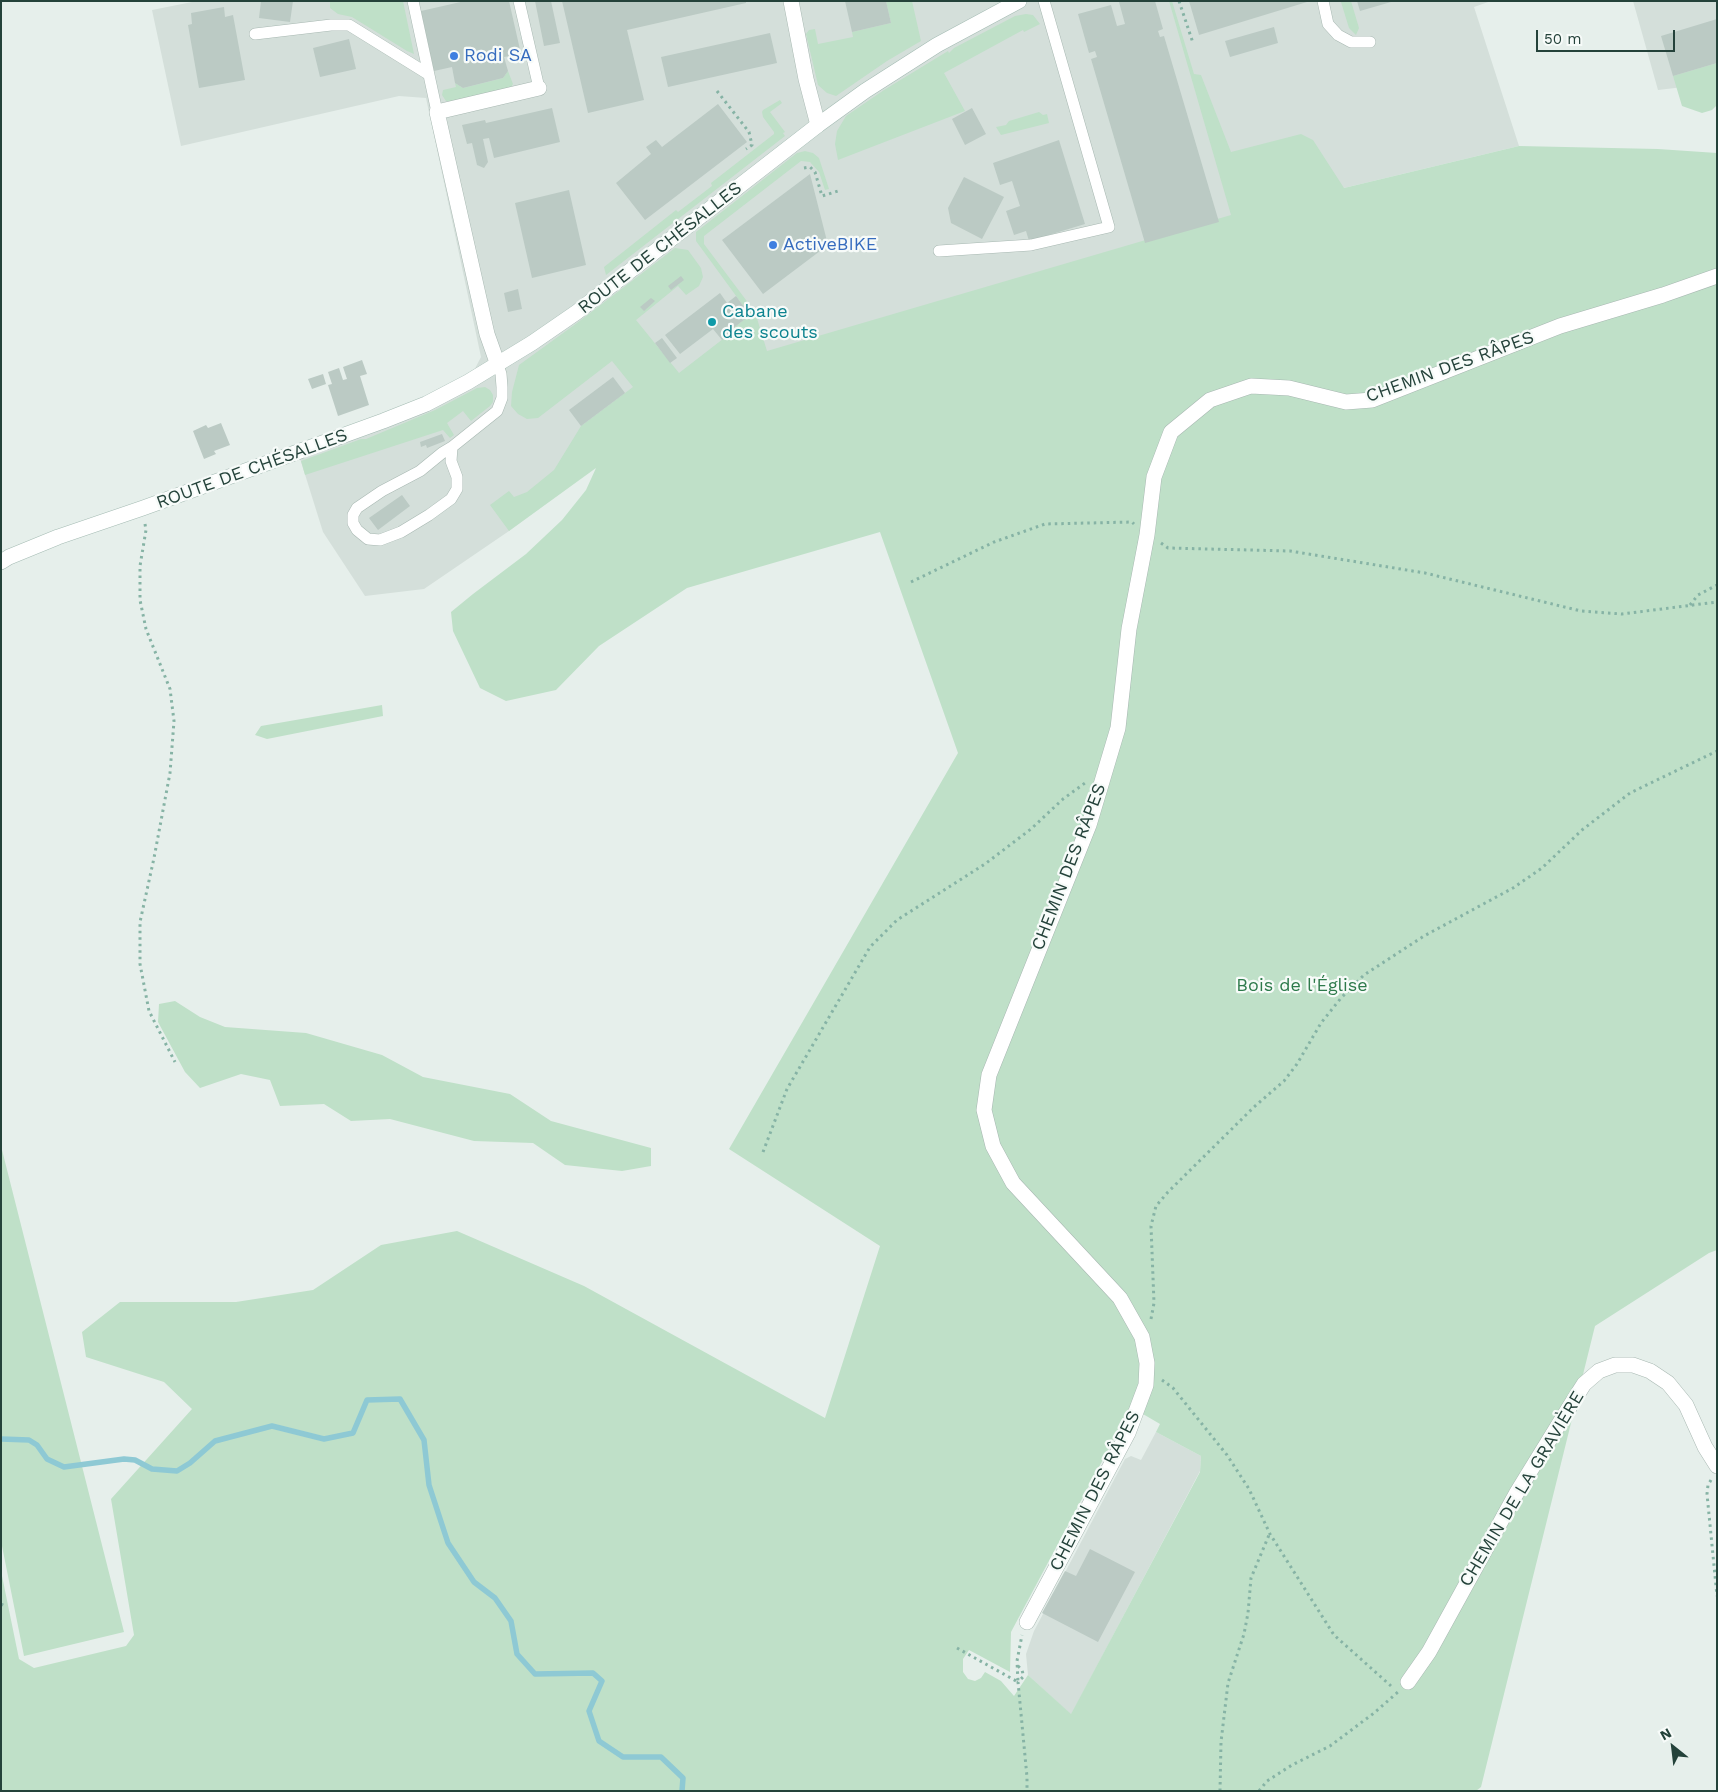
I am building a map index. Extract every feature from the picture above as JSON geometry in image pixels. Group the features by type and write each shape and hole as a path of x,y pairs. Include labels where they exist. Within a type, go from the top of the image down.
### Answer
{"street":[{"path":"790,1 806,79 818,125"},
{"name":"ROUTE DE CHÉSALLES","path":"1,562 58,537 143,508 417,407 468,382 498,365 577,312 818,125 865,91 937,45 1019,1"},
{"path":"498,365 487,334 437,112 539,88"},
{"name":"CHEMIN DES RÂPES","path":"1026,1622 1128,1433 1144,1392 1147,1363 1142,1337 1120,1298 1013,1183 993,1146 984,1110 989,1075 1089,825 1118,728 1129,629 1148,534 1154,477 1171,432 1210,400 1251,386 1290,388 1346,402 1372,400 1560,326 1663,295 1717,276"},
{"name":"CHEMIN DE LA GRAVIÈRE","path":"1403,1687 1429,1652 1516,1494 1572,1403 1584,1384 1599,1371 1616,1365 1633,1365 1650,1371 1668,1383 1686,1405 1715,1472"}],"lane":[{"path":"414,1 437,112"},
{"path":"519,1 539,88"},
{"path":"939,251 1031,245 1109,226 1044,1"},
{"path":"1323,1 1328,24 1338,35 1351,42 1370,42"},
{"path":"255,34 331,25 349,26 428,74"},
{"path":"452,447 451,460 457,477 457,489 451,498 429,515 401,532 380,540 368,539 356,530 353,523 354,515 358,508 382,491 420,471 497,411 502,398 501,374 498,365"}],"path":[{"path":"1179,1 1193,43"},
{"path":"717,91 749,132 752,145 746,149"},
{"path":"804,168 810,167 815,172 822,196 838,191"},
{"path":"143,508 146,530 140,566 140,600 146,629 170,689 174,721 170,773 140,922 140,964 149,1011 175,1062"},
{"path":"911,582 994,542 1045,524 1132,522 1168,548 1290,552 1425,573 1581,611 1622,614 1717,602"},
{"path":"1689,606 1698,594 1717,584"},
{"path":"1142,1337 1152,1317 1154,1303 1151,1226 1156,1206 1174,1185 1284,1081 1297,1064 1321,1023 1341,998 1364,975 1424,936 1513,888 1542,868 1582,830 1630,793 1717,750"},
{"path":"763,1152 787,1089 870,947 897,920 985,864 1031,829 1063,799 1095,776 1105,772"},
{"path":"1147,1375 1163,1380 1173,1388 1227,1455 1249,1489 1270,1534 1334,1635 1403,1687 1374,1713 1330,1746 1292,1765 1267,1781 1259,1791"},
{"path":"1715,1472 1708,1485 1707,1494 1717,1596"},
{"path":"1220,1791 1221,1742 1228,1684 1244,1634 1251,1578 1270,1534"},
{"path":"1026,1622 1020,1643 1017,1666 1027,1791"},
{"path":"957,1648 1018,1682"}],"shaded area":[{"path":"197,1 1491,1 1474,7 1519,146 1344,188 596,467 509,531 424,589 365,596 323,532 298,452 468,382 481,357 426,98 399,96 181,146 152,10"},
{"path":"1633,1 1717,1 1717,83 1658,90"},
{"path":"1156,1432 1201,1456 1200,1471 1071,1715 1028,1675 1026,1654 1034,1631 1125,1459 1131,1456 1141,1460"}],"green space":[{"path":"330,1 403,1 414,54 352,17 338,14 330,8"},
{"path":"886,1 912,1 921,41 887,61 836,96 827,93 818,85 806,34 809,30 815,29 818,44 853,37 852,32 891,23"},
{"name":"Bois de l'Église","path":"1169,1 1172,1 1194,74 1201,75 1231,152 1301,134 1313,140 1344,188 1519,146 1658,149 1717,153 1717,1250 1709,1253 1595,1326 1481,1787 1476,1791 1,1791 1,1571 19,1659 34,1668 126,1646 134,1635 111,1499 192,1409 164,1382 86,1357 82,1332 120,1302 236,1302 313,1290 381,1245 457,1231 584,1286 825,1418 880,1246 729,1149 958,753 880,532 687,588 599,646 556,690 506,701 480,688 453,631 451,612 526,554 562,520 586,490 596,468 509,531 490,505 509,491 514,497 527,492 554,470 581,426 633,387 612,361 538,418 527,419 518,414 511,406 512,392 519,365 675,248 688,250 701,268 703,277 699,286 686,295 678,286 636,320 679,373 732,332 731,330 750,315 696,241 696,232 797,153 805,151 813,153 819,158 829,189 825,190 819,172 810,162 801,161 704,236 704,244 755,312 767,351 1231,215","holes":["1131,1407 1160,1424 1156,1432 1201,1456 1200,1472 1071,1714 1028,1675 1014,1696 1001,1681 985,1672 981,1678 975,1681 968,1679 963,1672 963,1659 969,1650 1010,1672 1011,1632"]},
{"path":"1351,1 1359,28 1356,35 1349,28 1341,2"},
{"path":"1033,15 1040,24 1024,32 1023,30 944,73 965,111 838,160 835,144 837,131 846,116 884,90 948,51 949,53 954,48 1015,16"},
{"path":"1717,63 1717,105 1712,110 1702,113 1682,106 1673,76"},
{"path":"508,71 513,84 510,89 451,102 446,101 442,95 443,90 456,87 455,83 463,88 503,78"},
{"path":"780,100 782,103 770,112 785,132 783,133 785,136 606,275 604,267 676,210 678,212 712,186 711,183 774,134 763,117 762,112"},
{"path":"1039,112 1043,115 1047,114 1049,123 1001,135 996,127 1006,125 1009,121"},
{"path":"485,387 493,395 493,402 471,421 463,411 447,423 454,435 450,438 443,430 305,475 301,461 361,439 366,439 435,410 477,388"},
{"path":"382,705 383,716 267,739 255,735 261,726"},
{"path":"175,1001 200,1017 225,1027 306,1033 382,1055 423,1077 510,1094 551,1121 651,1148 651,1166 622,1171 565,1165 533,1143 474,1141 390,1119 351,1121 324,1104 280,1106 270,1080 241,1074 200,1088 185,1072 158,1022 159,1004"},
{"path":"1,1146 124,1632 24,1656 1,1541"}],"building":[{"path":"261,1 293,1 290,22 259,18"},
{"path":"465,1 509,1 521,54 504,57 508,71 503,78 463,88 455,83 452,67 434,71 421,11"},
{"path":"535,1 551,1 560,43 544,46"},
{"path":"562,1 746,1 746,3 627,30 644,100 588,113"},
{"path":"845,1 886,1 891,23 852,32"},
{"path":"1155,1 1163,29 1158,31 1160,37 1164,36 1219,222 1145,243 1091,59 1097,57 1095,51 1089,53 1078,14 1111,5 1117,26 1125,24 1119,2"},
{"path":"1189,1 1307,1 1307,2 1199,35"},
{"path":"1357,1 1391,1 1391,2 1360,11"},
{"path":"224,7 225,17 233,15 245,80 199,88 188,25 192,24 191,13"},
{"path":"1717,19 1717,63 1673,76 1661,36"},
{"path":"1274,27 1278,43 1230,57 1225,41"},
{"path":"770,33 777,63 668,87 661,57"},
{"path":"349,39 356,69 320,77 313,48"},
{"path":"718,104 747,142 645,220 616,183 651,154 646,147 656,140 662,147"},
{"path":"552,108 560,142 494,158 489,138 483,139 488,162 484,168 477,165 472,143 467,144 462,125 485,120 486,123"},
{"path":"972,108 986,134 965,145 952,119"},
{"path":"1059,140 1085,224 1029,241 1026,231 1014,235 1006,211 1020,206 1012,181 1000,185 993,163"},
{"path":"810,174 828,245 763,294 722,240"},
{"path":"964,177 1004,197 982,239 951,223 948,208"},
{"path":"569,190 586,265 532,278 515,203"},
{"path":"681,276 684,280 671,290 668,286"},
{"path":"518,289 522,309 508,312 504,293"},
{"name":"Cabane des scouts","path":"720,293 727,303 736,296 750,315 722,340 713,329 680,354 665,335"},
{"path":"651,298 655,301 644,311 640,307"},
{"path":"662,338 677,358 670,363 655,343"},
{"path":"362,360 367,374 360,376 369,405 338,416 328,385 332,384 328,372 339,368 343,380 347,379 343,367"},
{"path":"323,374 326,384 312,389 308,379"},
{"path":"613,377 625,393 581,426 569,410"},
{"path":"221,423 230,445 214,451 216,454 204,459 193,431 206,425 208,428"},
{"path":"442,434 445,441 427,448 426,445 421,447 420,442"},
{"path":"402,495 410,506 378,530 369,518"},
{"path":"1090,1549 1135,1572 1098,1642 1042,1613 1065,1571 1076,1576"}],"waterway":[{"path":"1,1439 29,1440 37,1445 47,1459 64,1467 124,1459 135,1460 152,1469 177,1471 190,1463 215,1441 272,1426 324,1439 353,1433 367,1400 400,1399 424,1440 429,1485 448,1543 474,1582 495,1598 511,1621 517,1654 535,1674 593,1673 602,1681 589,1711 599,1741 623,1757 661,1757 683,1778 682,1791"}],"place":[{"name":"Rodi SA","path":"454,56"},
{"name":"ActiveBIKE","path":"773,245"},
{"name":"Cabane des scouts","path":"712,322"}]}
